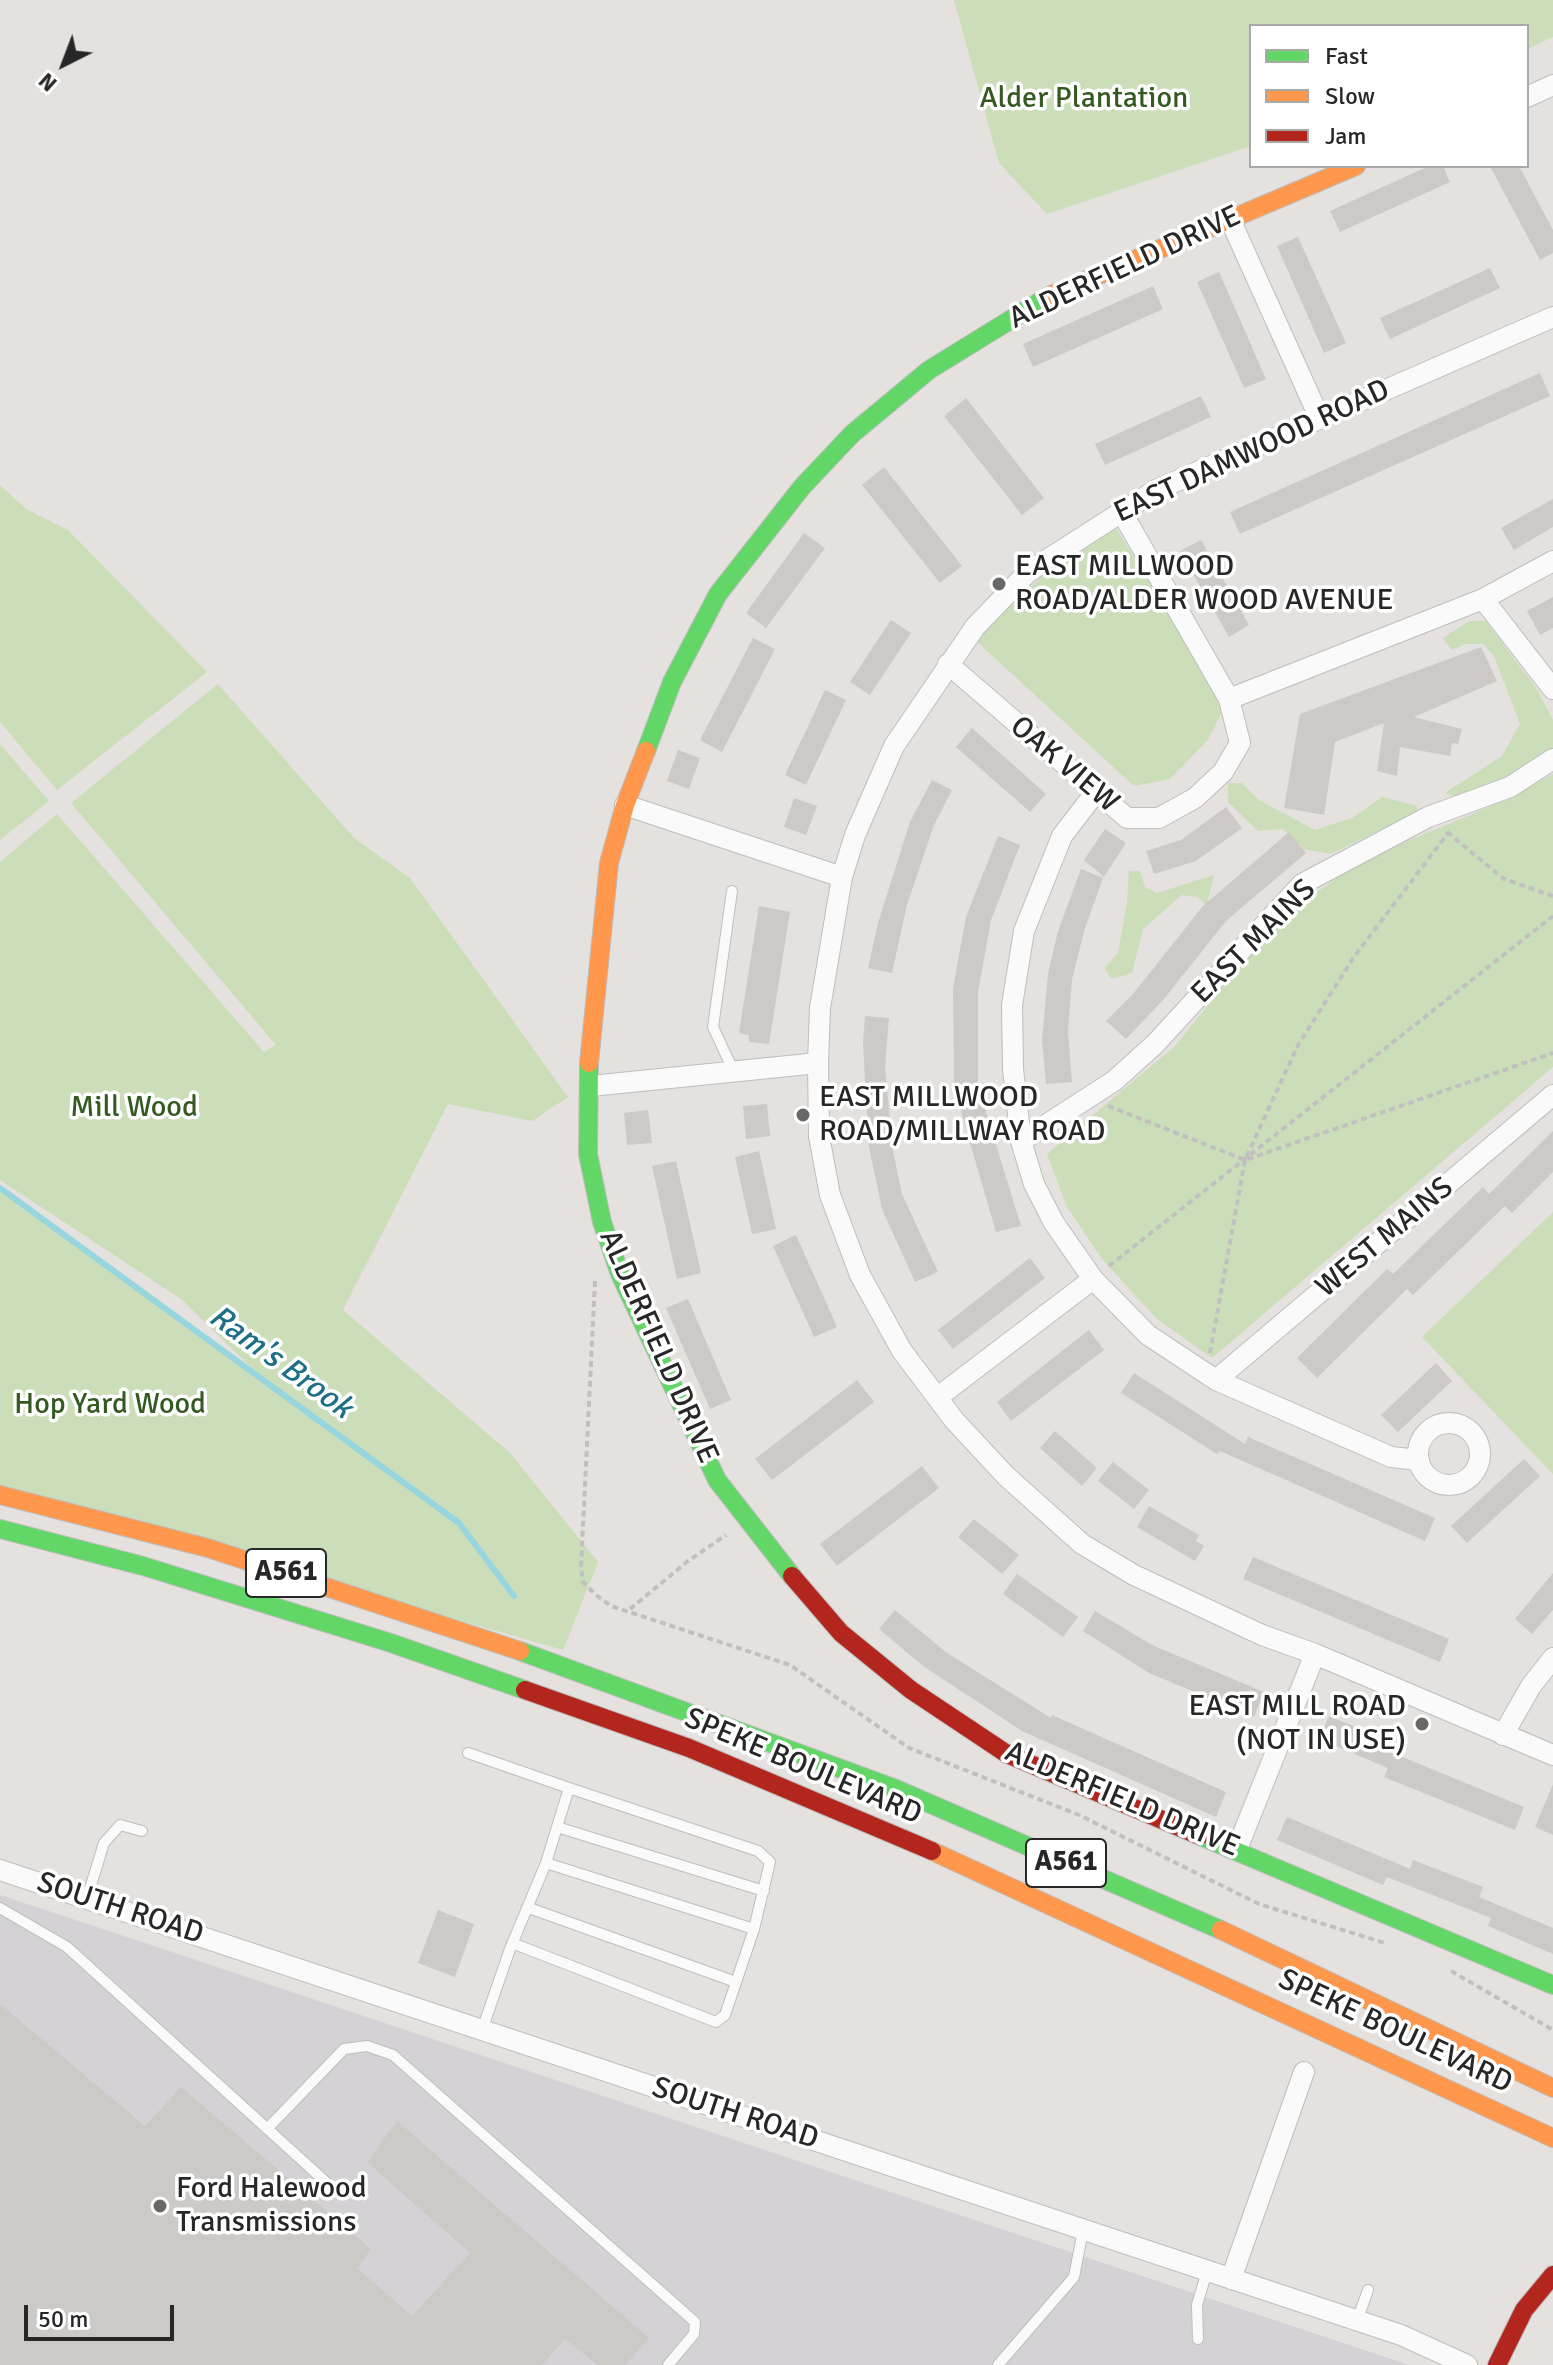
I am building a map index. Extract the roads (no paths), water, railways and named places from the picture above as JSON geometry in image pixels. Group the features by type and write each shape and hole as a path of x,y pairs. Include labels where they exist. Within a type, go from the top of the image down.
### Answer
{"main road":[{"name":"ALDERFIELD DRIVE","path":"1351,168 1229,217 1043,299 929,370 852,434 802,487 718,594 672,682 625,805 609,863 589,1042 588,1154 602,1222 616,1261 717,1480 747,1521 841,1633 911,1690 1007,1754 1553,1985"},
{"name":"SPEKE BOULEVARD","path":"0,1495 208,1548 461,1630 896,1789 1241,1939 1553,2088"},
{"name":"SPEKE BOULEVARD","path":"0,1529 143,1566 391,1643 689,1748 890,1832 1165,1956 1553,2138"},
{"path":"1497,2365 1524,2310 1553,2275"}],"street":[{"path":"1229,217 1320,419"},
{"name":"EAST DAMWOOD ROAD","path":"1553,317 1156,490 1028,572 975,627 894,746 855,835 842,877 820,1008 818,1063 819,1136 830,1195 860,1275 902,1351 1006,1476 1082,1544 1134,1575 1262,1635 1315,1654 1553,1755"},
{"name":"OAK VIEW","path":"948,664 1127,818 1159,818 1195,798 1223,772 1240,743 1229,699 1121,511"},
{"path":"1229,699 1483,599 1553,561"},
{"path":"1483,599 1553,689"},
{"name":"EAST MAINS","path":"1021,1141 1114,1081 1155,1044 1302,884 1428,817 1510,787 1553,759"},
{"path":"1095,793 1062,836 1024,931 1012,1005 1013,1069 1021,1141 1034,1184 1054,1223 1093,1279 1148,1335 1211,1378 1391,1457 1419,1460"},
{"path":"625,805 842,877"},
{"path":"591,1086 818,1063"},
{"name":"WEST MAINS","path":"1211,1378 1553,1095"},
{"path":"938,1397 1093,1279"},
{"path":"1237,1849 1315,1654"},
{"path":"1503,1735 1531,1686 1553,1658"},
{"name":"SOUTH ROAD","path":"0,1870 1357,2321 1424,2344 1467,2365"},
{"path":"1231,2279 1304,2072"}],"lane":[{"path":"732,891 713,1027 733,1070"},
{"path":"468,1753 758,1851 770,1862 754,1929 722,2021 710,2022 512,1943"},
{"path":"482,2030 512,1943 546,1863 569,1788"},
{"path":"87,1898 104,1843 120,1825 142,1831"},
{"path":"557,1827 764,1891"},
{"path":"546,1863 754,1929"},
{"path":"0,1908 67,1947 327,2183"},
{"path":"529,1908 736,1982"},
{"path":"267,2129 344,2049 367,2046 393,2055 695,2322 694,2334 668,2365"},
{"path":"998,2365 1074,2277 1083,2230"},
{"path":"1198,2339 1197,2305 1207,2271"},
{"path":"1357,2321 1368,2290"}],"waterway":[{"name":"Ram's Brook","path":"0,1188 459,1523 514,1596"}],"place":[{"name":"EAST MILLWOOD ROAD/ALDER WOOD AVENUE","path":"999,584"},
{"name":"EAST MILLWOOD ROAD/MILLWAY ROAD","path":"803,1115"},
{"name":"EAST MILL ROAD (NOT IN USE)","path":"1422,1724"},
{"name":"Ford Halewood Transmissions","path":"160,2206"}],"park label":[{"name":"Alder Plantation","path":"1084,99"},
{"name":"Mill Wood","path":"134,1108"},
{"name":"Hop Yard Wood","path":"110,1405"}]}
